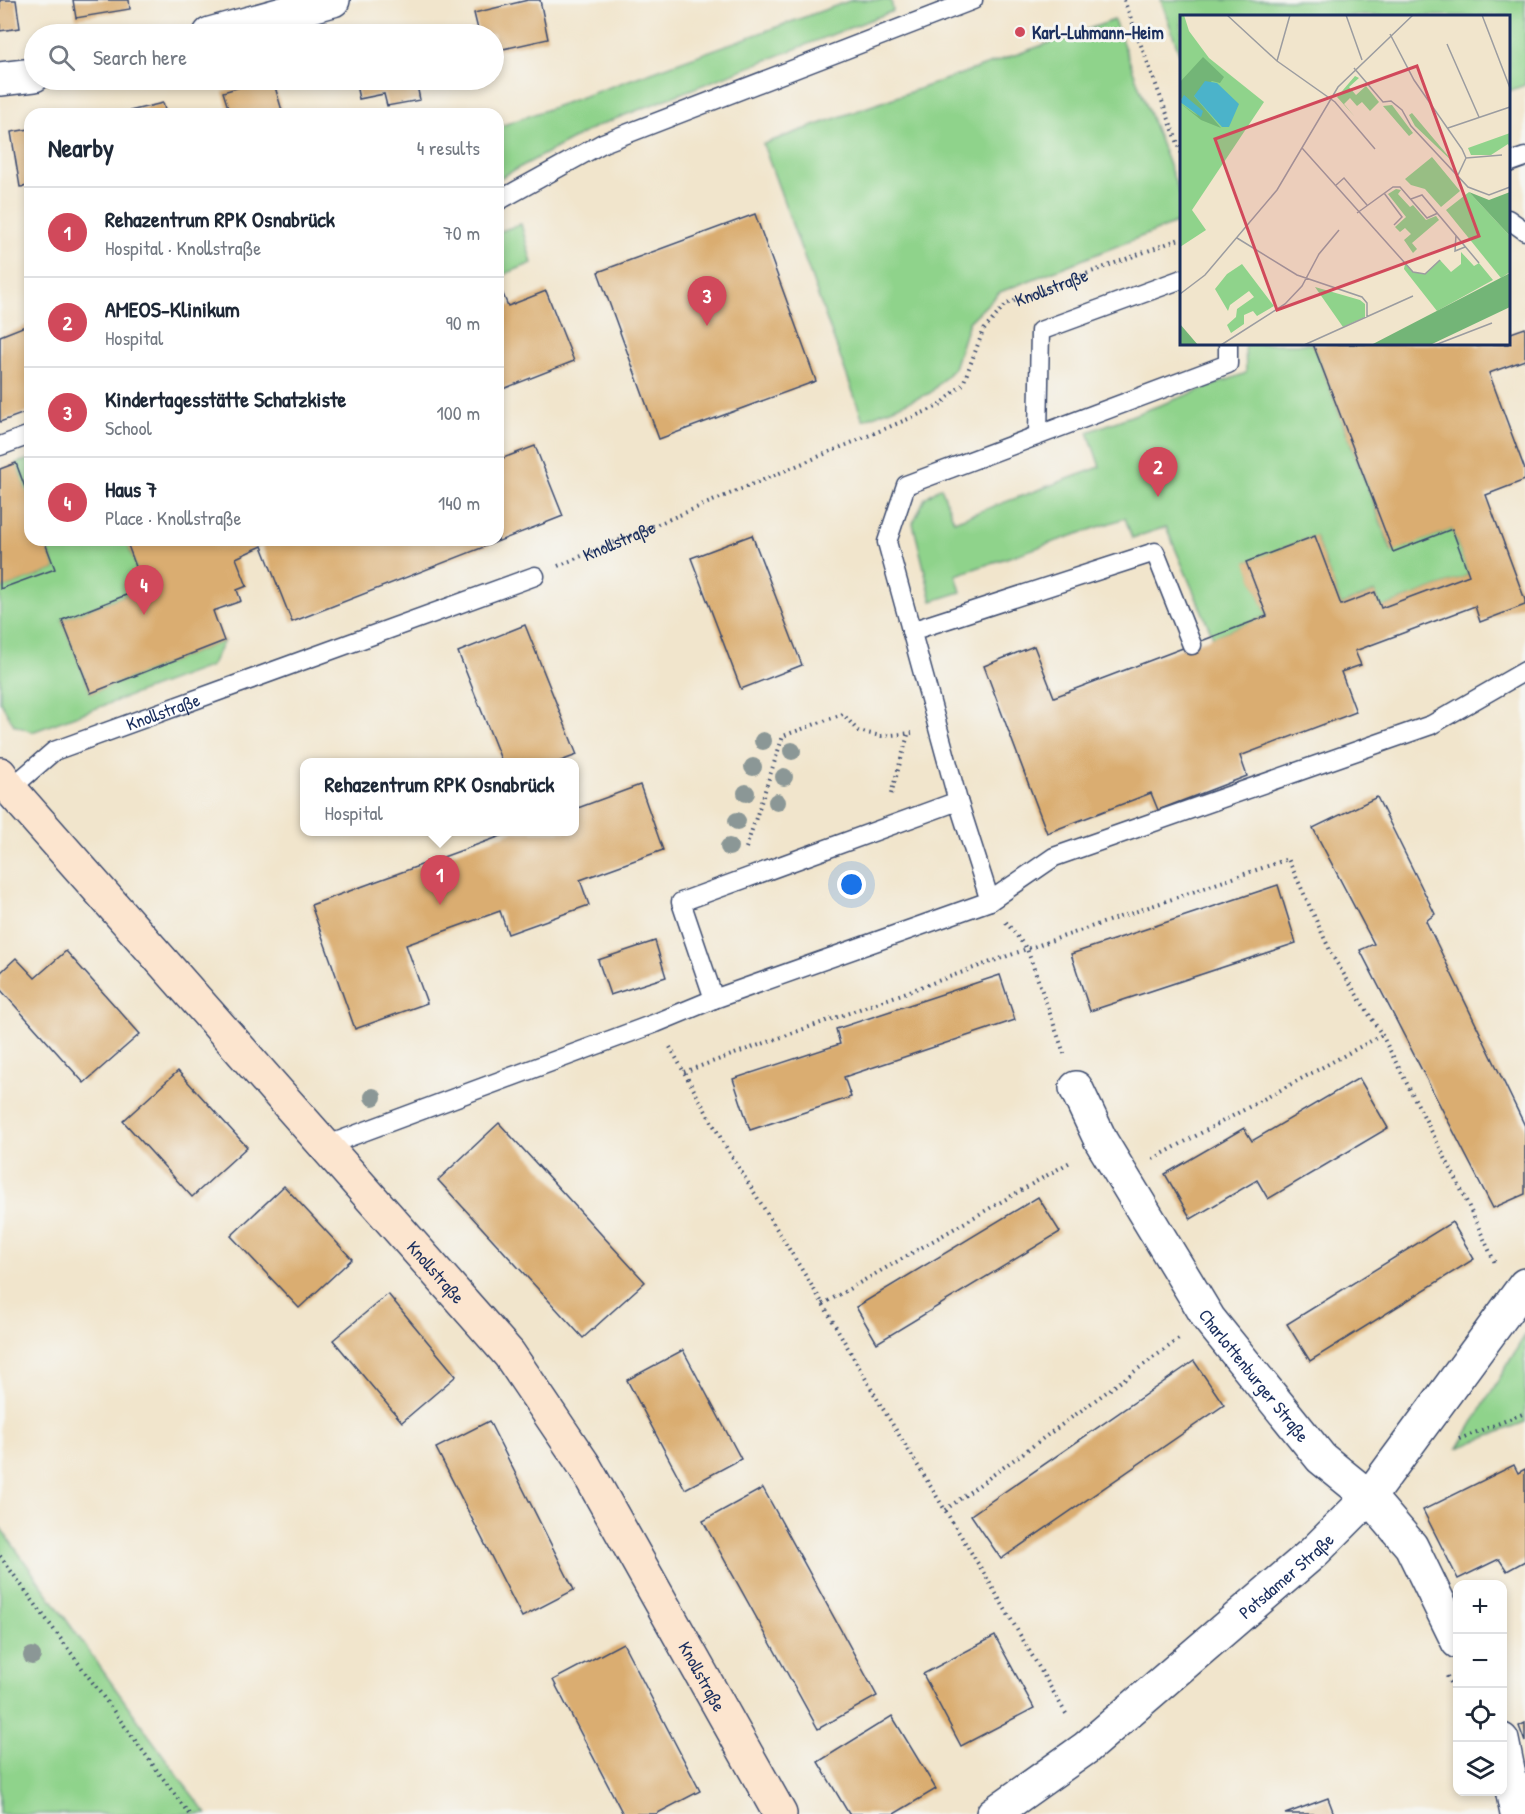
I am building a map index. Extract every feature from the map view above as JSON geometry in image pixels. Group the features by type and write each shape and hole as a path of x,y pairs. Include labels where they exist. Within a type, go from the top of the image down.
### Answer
{"street":[{"path":"246,24 333,0"},
{"path":"0,79 24,76"},
{"name":"Knollstraße","path":"3,786 508,1354 584,1465 780,1814"},
{"name":"Charlottenburger Straße","path":"1076,1088 1101,1142 1209,1319 1321,1458 1369,1497 1411,1546 1451,1655"},
{"name":"Potsdamer Straße","path":"993,1814 1086,1748 1314,1552 1369,1497 1519,1293"},
{"path":"1503,1742 1517,1814"}],"lane":[{"path":"504,198 603,143 973,0"},
{"path":"1510,163 1525,157"},
{"path":"1510,220 1525,231"},
{"path":"1038,435 1040,331 1180,280"},
{"path":"990,901 958,801 887,542 906,485 1228,364 1228,345"},
{"path":"0,446 24,437"},
{"path":"911,631 1155,552 1192,645"},
{"name":"Knollstraße","path":"3,786 54,751 535,576"},
{"path":"324,1146 657,1023 714,999 990,901 1054,857 1431,725 1525,671"},
{"path":"714,999 681,902 958,801"}],"path":[{"path":"1124,0 1180,149"},
{"name":"Knollstraße","path":"535,576 939,406 963,384 983,331 1006,304 1180,239"},
{"path":"734,882 783,736 843,714 858,731 881,736 908,735 937,726"},
{"path":"881,829 908,735"},
{"path":"1086,1748 880,1404 823,1304 723,1142 684,1072 1287,859 1333,957 1382,1035 1457,1181 1519,1293"},
{"path":"1027,949 1076,1088"},
{"path":"1123,1176 1382,1035"},
{"path":"823,1304 1072,1161 1101,1142"},
{"path":"945,1510 1171,1344 1209,1319"},
{"path":"0,1556 189,1814"},
{"path":"1451,1655 1456,1688"}],"green space":[{"path":"852,0 891,0 893,11 597,126 504,176 504,125"},
{"path":"1161,0 1525,0 1525,85 1510,91 1510,15 1180,15 1180,55"},
{"path":"1114,20 1180,194 1180,221 1000,292 969,322 954,368 930,393 863,420 763,144"},
{"path":"521,224 532,263 504,275 504,230"},
{"path":"1245,345 1313,345 1392,552 1452,529 1469,575 1381,608 1375,592 1341,605 1315,536 1247,562 1267,616 1213,637 1166,527 1132,538 1125,518 956,575 961,592 932,601 913,523 925,498 941,487 954,521 1100,467 1088,432 1246,373"},
{"path":"24,461 24,485 16,463"},
{"path":"46,546 128,546 144,588 62,620 91,693 224,641 211,666 32,732 14,725 0,701 0,589 55,569"},
{"path":"1525,1335 1525,1422 1458,1448"},
{"path":"0,1527 183,1783 207,1814 0,1814"}],"building":[{"path":"0,0 16,0 20,28 0,31"},
{"path":"73,0 129,0 130,9 76,18"},
{"path":"528,0 540,0 548,39 504,49 504,24 477,24 474,13"},
{"path":"276,90 281,108 228,108 223,92"},
{"path":"357,90 418,90 420,100 387,106 384,94 359,99"},
{"path":"163,103 164,108 142,108"},
{"path":"24,130 24,187 20,187 11,132"},
{"path":"755,214 816,381 659,439 598,272"},
{"path":"546,291 574,361 504,389 504,296 508,306"},
{"path":"24,326 24,413 0,422 0,336"},
{"path":"1525,328 1525,360 1489,373 1525,470 1525,480 1486,495 1525,605 1480,622 1475,606 1355,651 1361,665 1341,672 1356,712 1240,756 1247,776 1158,810 1151,793 1047,833 984,666 1034,646 1054,697 1267,616 1246,562 1315,536 1341,605 1375,592 1381,608 1469,575 1452,529 1393,552 1313,345 1510,345 1510,333"},
{"path":"535,446 563,516 504,539 504,458"},
{"path":"16,463 24,485 24,546 46,546 55,569 0,589 0,469"},
{"path":"752,535 802,665 741,689 691,558"},
{"path":"128,546 262,546 236,558 247,586 237,590 241,601 213,611 224,641 91,693 62,620 144,588"},
{"path":"262,546 486,546 292,622"},
{"path":"525,625 577,755 569,758 500,758 458,652"},
{"path":"640,785 663,850 580,880 589,905 508,934 500,911 406,945 427,1003 355,1029 311,905 501,836 579,836 579,808"},
{"path":"1377,797 1435,914 1426,921 1525,1126 1525,1194 1493,1208 1360,950 1374,944 1313,828"},
{"path":"1278,885 1296,943 1090,1011 1071,954"},
{"path":"655,941 666,977 610,995 598,960"},
{"path":"66,951 140,1034 84,1083 0,989 0,973 16,958 35,978"},
{"path":"1000,975 1015,1020 844,1077 851,1097 750,1130 733,1079 840,1044 836,1029"},
{"path":"178,1071 247,1147 192,1197 123,1121"},
{"path":"1359,1078 1388,1128 1268,1199 1257,1180 1191,1219 1165,1174 1244,1128 1252,1141"},
{"path":"499,1123 645,1282 583,1338 438,1180"},
{"path":"284,1186 352,1259 299,1308 231,1236"},
{"path":"1038,1197 1060,1232 877,1343 856,1307"},
{"path":"1452,1222 1474,1259 1310,1361 1287,1324"},
{"path":"388,1294 456,1376 402,1422 333,1340"},
{"path":"683,1350 741,1459 685,1489 627,1380"},
{"path":"1194,1361 1224,1405 1001,1559 971,1515"},
{"path":"489,1421 574,1590 522,1617 436,1448"},
{"path":"1514,1465 1518,1473 1525,1469 1525,1561 1507,1571 1499,1559 1458,1579 1423,1510"},
{"path":"763,1488 877,1696 818,1729 703,1521"},
{"path":"995,1636 1034,1708 961,1746 923,1674"},
{"path":"623,1643 700,1791 656,1814 623,1814 553,1680"},
{"path":"892,1716 936,1789 894,1814 849,1814 818,1762"},
{"path":"1525,1723 1525,1742 1519,1726"},
{"path":"1328,1798 1334,1814 1285,1814"}],"place":[{"name":"Karl-Luhmann-Heim","path":"1020,32"},
{"name":"Kindertagesstätte Schatzkiste","path":"707,326"},
{"name":"AMEOS-Klinikum","path":"1158,497"},
{"name":"Haus 7","path":"144,615"},
{"name":"Rehazentrum RPK Osnabrück","path":"440,905"}]}
